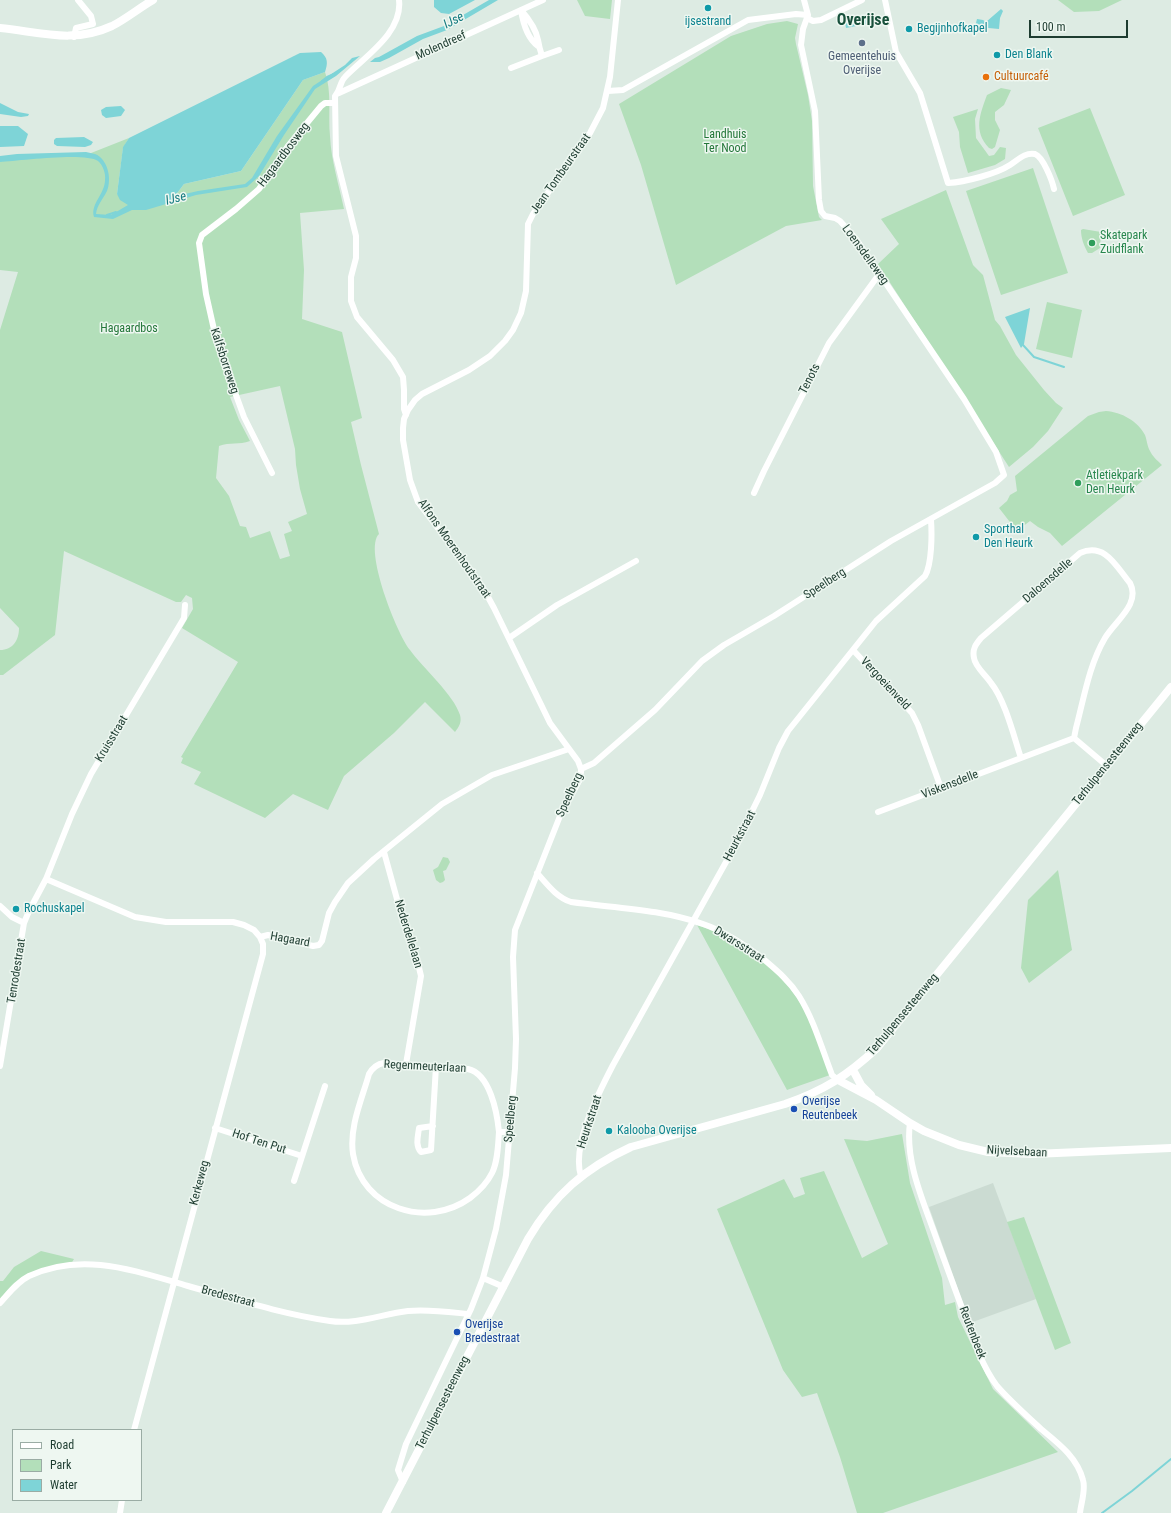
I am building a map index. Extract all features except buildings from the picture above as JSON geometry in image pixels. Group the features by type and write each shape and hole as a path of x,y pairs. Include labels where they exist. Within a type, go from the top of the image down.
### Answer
{"main road":[{"path":"0,28 56,36 74,37 91,34 113,26 153,0"},
{"name":"Terhulpensesteenweg","path":"386,1513 528,1239 545,1212 570,1185 611,1156 631,1147 785,1104 818,1092 853,1070 877,1048 1171,686"},
{"name":"Nijvelsebaan","path":"853,1070 861,1085 876,1100"},
{"name":"Nijvelsebaan","path":"838,1080 876,1100 910,1123 941,1138 959,1145 1001,1154 1171,1148"}],"street":[{"path":"74,37 76,28 93,24 91,16 78,0"},
{"name":"Alfons Moerenhoutstraat","path":"400,0 400,6 396,19 387,36 373,52 345,77 341,84 339,93 335,96 336,156 356,236 356,258 351,277 351,301 357,317 393,360 403,377 404,409 406,415 403,428 404,447 410,480 418,502 482,586 550,723 570,749 578,761 581,769"},
{"name":"Molendreef","path":"339,93 543,0"},
{"name":"Jean Tombeurstraat","path":"406,415 410,406 418,397 478,365 490,356 509,335 521,313 527,274 526,231 528,224 533,214 590,133 600,116 608,91 618,0"},
{"path":"804,0 807,16"},
{"path":"608,91 623,90 748,20 796,14 807,16 813,20 821,20 862,0"},
{"path":"885,0 896,52 920,93 948,183 969,180 1005,168 1022,156 1029,154 1038,155 1054,188"},
{"path":"521,10 529,19 538,40 538,46 542,56"},
{"name":"Loensdelleweg","path":"807,16 803,29 801,45 816,111 819,200 821,211 825,216 835,218 845,226 880,273 964,399 996,452 1004,475"},
{"path":"511,68 559,50"},
{"name":"Hagaardbosweg","path":"199,243 202,235 236,209 259,188 288,146 322,106 325,103 335,103"},
{"name":"Kalfsborreweg","path":"199,243 206,294 217,343 244,417 272,473"},
{"name":"Tenots","path":"754,493 829,343 880,273"},
{"name":"Speelberg","path":"403,1482 398,1470 406,1444 468,1314 483,1278 496,1229 506,1175 516,1039 513,943 515,930 560,816 579,781 581,769 590,766 600,759 655,710 702,661 724,645 774,616 891,541 996,483 1004,475"},
{"name":"Heurkstraat","path":"581,1176 578,1169 579,1154 590,1116 602,1087 734,847 760,795 785,737 816,695 884,613 926,574 929,566 932,529 931,520"},
{"name":"Daloensdelle","path":"1022,758 1000,697 975,662 973,657 976,644 1080,553 1092,549 1106,554 1130,583 1133,594 1130,606 1112,627 1098,651 1074,738"},
{"path":"509,638 557,605 636,561"},
{"name":"Kruisstraat","path":"46,879 72,814 91,774 184,618 185,605"},
{"name":"Vergoeienveld","path":"853,650 912,713 942,788"},
{"path":"1022,758 1074,738 1107,766"},
{"name":"Hagaard","path":"46,879 136,917 166,922 233,922 254,930 260,937 268,935 313,946 319,945 322,941 329,914 341,892 354,876 442,804 492,775 570,749"},
{"name":"Viskensdelle","path":"878,812 1022,758"},
{"name":"Nederdellelaan","path":"384,852 403,921 416,955 421,976 406,1064"},
{"name":"Dwarsstraat","path":"537,872 558,897 571,902 661,913 694,921 728,935 751,950 773,967 800,997 810,1016 832,1075 838,1080"},
{"path":"0,906 12,917 24,923 46,879"},
{"name":"Tenrodestraat","path":"0,1066 24,923"},
{"name":"Kerkeweg","path":"134,1429 263,954 263,944 260,937"},
{"name":"Regenmeuterlaan","path":"384,1063 436,1066 475,1070 486,1082 495,1108 499,1132 496,1165 491,1175 476,1194 465,1201 441,1212 428,1214 414,1213 398,1209 385,1202 372,1191 357,1168 353,1154 352,1142 356,1121 371,1069 377,1064 384,1063"},
{"path":"433,1126 436,1066"},
{"name":"Hof Ten Put","path":"294,1181 325,1086"},
{"name":"Reutenbeek","path":"910,1123 909,1143 918,1184 942,1256 979,1354 987,1370 998,1386 1039,1427 1061,1446 1079,1468 1084,1482 1080,1513"},
{"name":"Hof Ten Put","path":"215,1128 302,1156"},
{"path":"499,1132 510,1132"},
{"path":"498,1142 509,1143"},
{"name":"Bredestraat","path":"0,1303 16,1285 27,1277 43,1271 77,1265 112,1266 286,1312 331,1321 353,1321 410,1311 468,1314"},
{"path":"483,1278 504,1287"},
{"path":"120,1513 122,1501"}],"shaded area":[{"path":"993,1183 1036,1299 970,1323 929,1207"}],"green space":[{"path":"577,0 612,0 610,19 585,16"},
{"path":"1058,0 1122,0 1099,11 1074,12"},
{"name":"Landhuis Ter Nood","path":"787,21 798,24 795,38 808,95 812,121 813,186 819,217 822,220 786,226 676,285 641,165 619,104 731,36 767,24"},
{"name":"Hagaardbos","path":"325,72 328,87 329,128 332,154 344,209 300,213 304,270 302,319 342,332 362,418 351,422 379,534 375,543 375,556 378,573 390,610 404,641 457,707 461,720 455,732 425,702 394,733 344,776 328,810 293,794 265,818 194,784 201,772 181,763 183,758 181,757 238,662 182,628 193,609 192,598 186,595 181,602 176,602 64,551 55,635 3,675 0,675 0,650 5,650 14,644 18,636 19,628 0,608 0,330 18,272 0,270 0,158 86,155 129,138 123,148 117,194 134,206 171,197 178,192 184,184 241,171 303,80","holes":["280,386 295,449 300,489 307,514 288,522 292,531 284,534 290,556 280,559 270,531 250,538 246,527 240,526 229,496 216,478 219,446 250,441 239,420 230,397"]},
{"path":"1001,88 1011,90 1004,105 995,112 995,120 1000,130 995,147 992,149 989,148 984,142 979,129 979,122 987,95"},
{"path":"1090,108 1125,195 1073,216 1038,128"},
{"path":"978,109 975,119 976,138 989,156 994,155 1000,147 1006,148 1005,159 995,165 968,173 960,147 959,132 953,117"},
{"path":"1033,168 1068,273 1001,295 966,191"},
{"path":"946,190 973,265 983,275 995,320 1000,326 1016,355 1044,390 1063,408 1048,431 1033,447 1009,467 878,264 899,244 881,219"},
{"name":"Skatepark Zuidflank","path":"1081,230 1101,232 1100,248 1092,253 1088,253 1084,245 1081,233"},
{"path":"1047,302 1082,310 1072,358 1036,349"},
{"name":"Atletiekpark Den Heurk","path":"1106,411 1123,415 1138,425 1145,435 1151,453 1162,465 1062,546 1050,533 1030,521 1014,533 1011,528 1013,526 999,508 1007,501 1010,495 1017,491 1015,476 1088,416"},
{"path":"443,857 448,858 450,862 446,870 443,871 445,880 440,883 436,880 433,870 438,867"},
{"path":"1058,870 1072,950 1029,983 1021,968 1028,900"},
{"path":"697,925 731,939 746,949 775,972 787,985 798,999 807,1015 830,1075 787,1090"},
{"path":"902,1134 910,1183 942,1278 945,1305 955,1302 958,1317 993,1389 1058,1452 883,1513 857,1513 840,1457 817,1393 802,1397 783,1370 717,1209 784,1179 794,1198 805,1194 800,1178 824,1171 862,1258 888,1244 844,1139 867,1141"},
{"path":"1024,1217 1071,1343 1055,1350 1007,1222"},
{"path":"41,1251 74,1259 71,1264 42,1269 0,1300 0,1281 3,1281 14,1267"}],"water":[{"path":"434,0 475,0 449,14 441,13 434,7"},
{"path":"489,0 498,0 447,30 423,39 380,62 370,62 417,36 444,26"},
{"path":"1001,9 1003,11 1000,18 999,29 978,27 976,23 977,19 986,22"},
{"path":"878,16 878,20 872,21 872,23 846,28 845,23"},
{"path":"321,52 327,61 325,72 303,80 241,171 184,184 172,197 198,191 245,184 252,178 277,136 313,86 345,65 352,58 360,56 336,76 315,89 259,176 247,187 196,195 146,210 132,210 113,219 94,217 94,208 103,190 105,178 103,167 98,161 91,158 66,157 0,162 0,156 17,154 86,152 95,154 103,160 109,175 107,191 96,214 111,215 128,205 120,200 117,194 123,147 129,138 300,53"},
{"path":"0,103 18,112 29,114 28,116 21,117 0,114"},
{"path":"121,106 125,110 121,116 106,118 102,115 101,110 106,107"},
{"path":"0,126 18,126 28,134 24,146 0,147"},
{"path":"84,137 93,142 91,145 85,147 57,146 54,144 54,140 56,138"},
{"path":"1030,308 1024,344 1021,348 1005,317"}],"waterway":[{"name":"IJse","path":"322,81 334,74"},
{"name":"IJse","path":"107,215 116,212"},
{"path":"1023,345 1034,357 1064,367"},
{"path":"1102,1513 1171,1459"}],"place":[{"name":"ijsestrand","path":"708,8"},
{"name":"Begijnhofkapel","path":"909,29"},
{"name":"Gemeentehuis Overijse","path":"862,43"},
{"name":"Den Blank","path":"997,55"},
{"name":"Cultuurcafé","path":"986,77"},
{"name":"Skatepark Zuidflank","path":"1092,243"},
{"name":"Atletiekpark Den Heurk","path":"1078,483"},
{"name":"Sporthal Den Heurk","path":"976,537"},
{"name":"Rochuskapel","path":"16,909"},
{"name":"Overijse Reutenbeek","path":"794,1109"},
{"name":"Kalooba Overijse","path":"609,1131"},
{"name":"Overijse Bredestraat","path":"457,1332"}],"district":[{"name":"Overijse","path":"863,21"}]}
